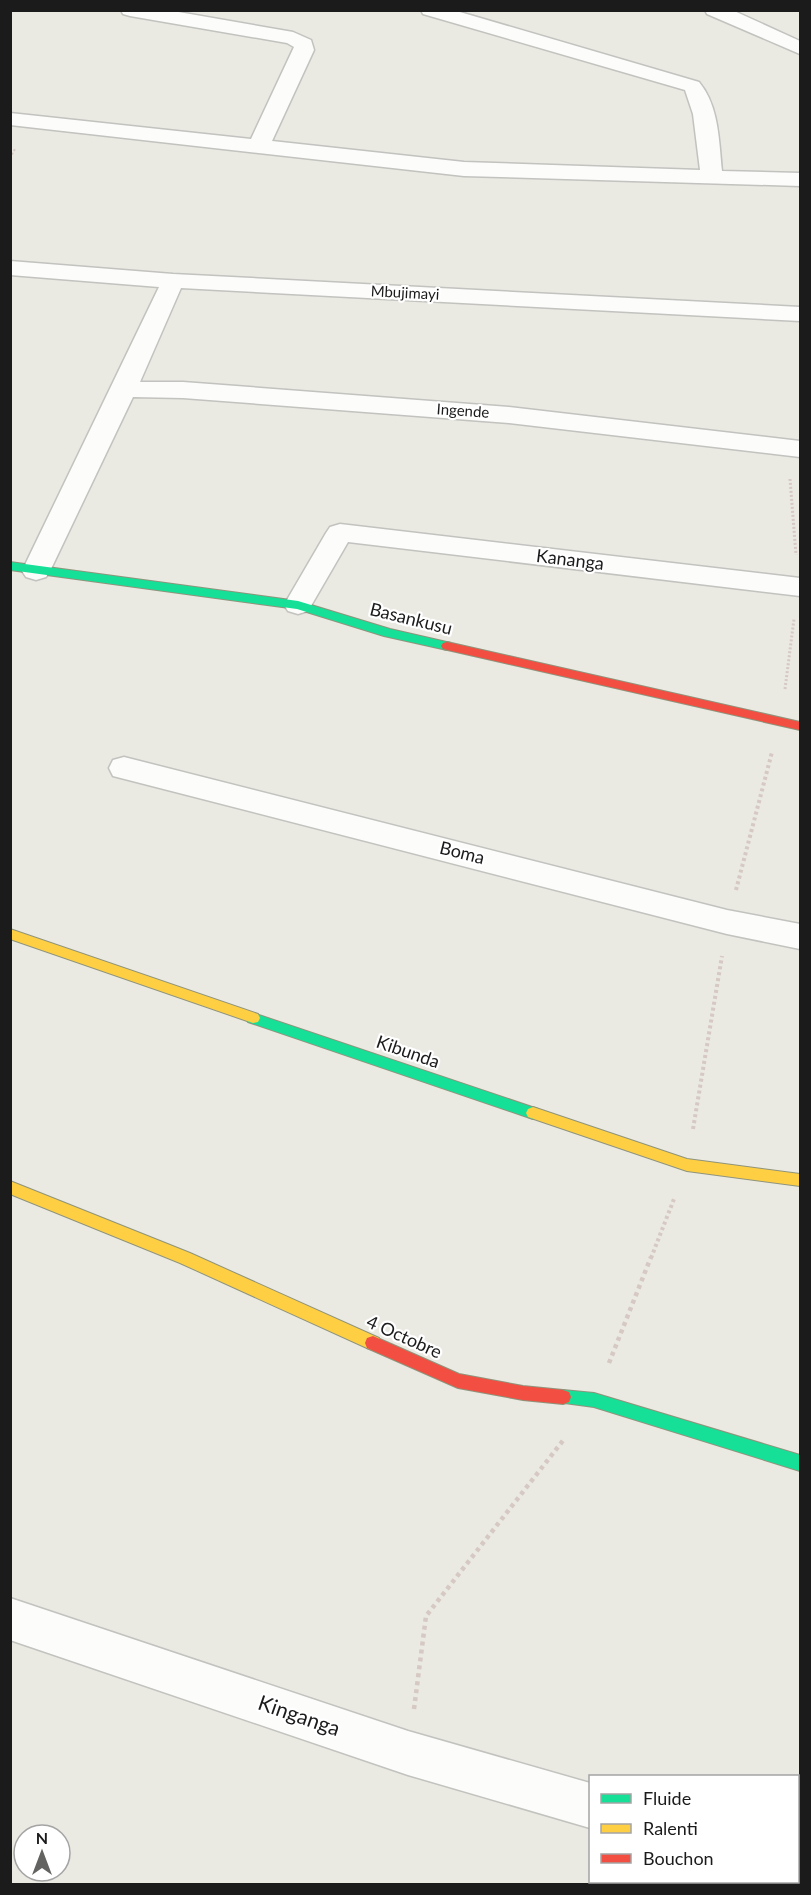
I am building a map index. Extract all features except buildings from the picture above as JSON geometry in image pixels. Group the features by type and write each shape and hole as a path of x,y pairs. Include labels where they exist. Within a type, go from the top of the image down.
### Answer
{"street":[{"path":"130,10 293,38 304,44 304,50 259,146"},
{"path":"430,10 692,86 697,91 706,123 712,177"},
{"path":"714,10 801,48"},
{"path":"10,119 464,169 801,180"},
{"name":"Mbujimayi","path":"10,268 173,281 801,314"},
{"path":"36,571 124,389 173,281"},
{"name":"Ingende","path":"124,389 195,391 510,415 801,449"},
{"name":"Kananga","path":"298,605 340,533 801,587"},
{"name":"Basankusu","path":"10,566 298,605 388,633 801,726"},
{"name":"Boma","path":"124,768 727,922 801,937"},
{"name":"Kibunda","path":"10,934 397,1068 687,1165 801,1180"},
{"name":"4 Octobre","path":"10,1188 185,1258 458,1381 523,1393 594,1400 801,1463"},
{"name":"Kinganga","path":"10,1619 408,1753 589,1805"}],"traffic: fast":[{"path":"10,566 298,605 388,633 447,646"},
{"path":"253,1018 533,1113"},
{"path":"563,1397 594,1400 800,1463"}],"traffic: slow":[{"path":"10,934 253,1018"},
{"path":"533,1113 687,1165 800,1180"},
{"path":"10,1187 185,1258 373,1343"}],"traffic: jam":[{"path":"447,646 800,726"},
{"path":"373,1343 458,1381 523,1393 563,1397"}]}
